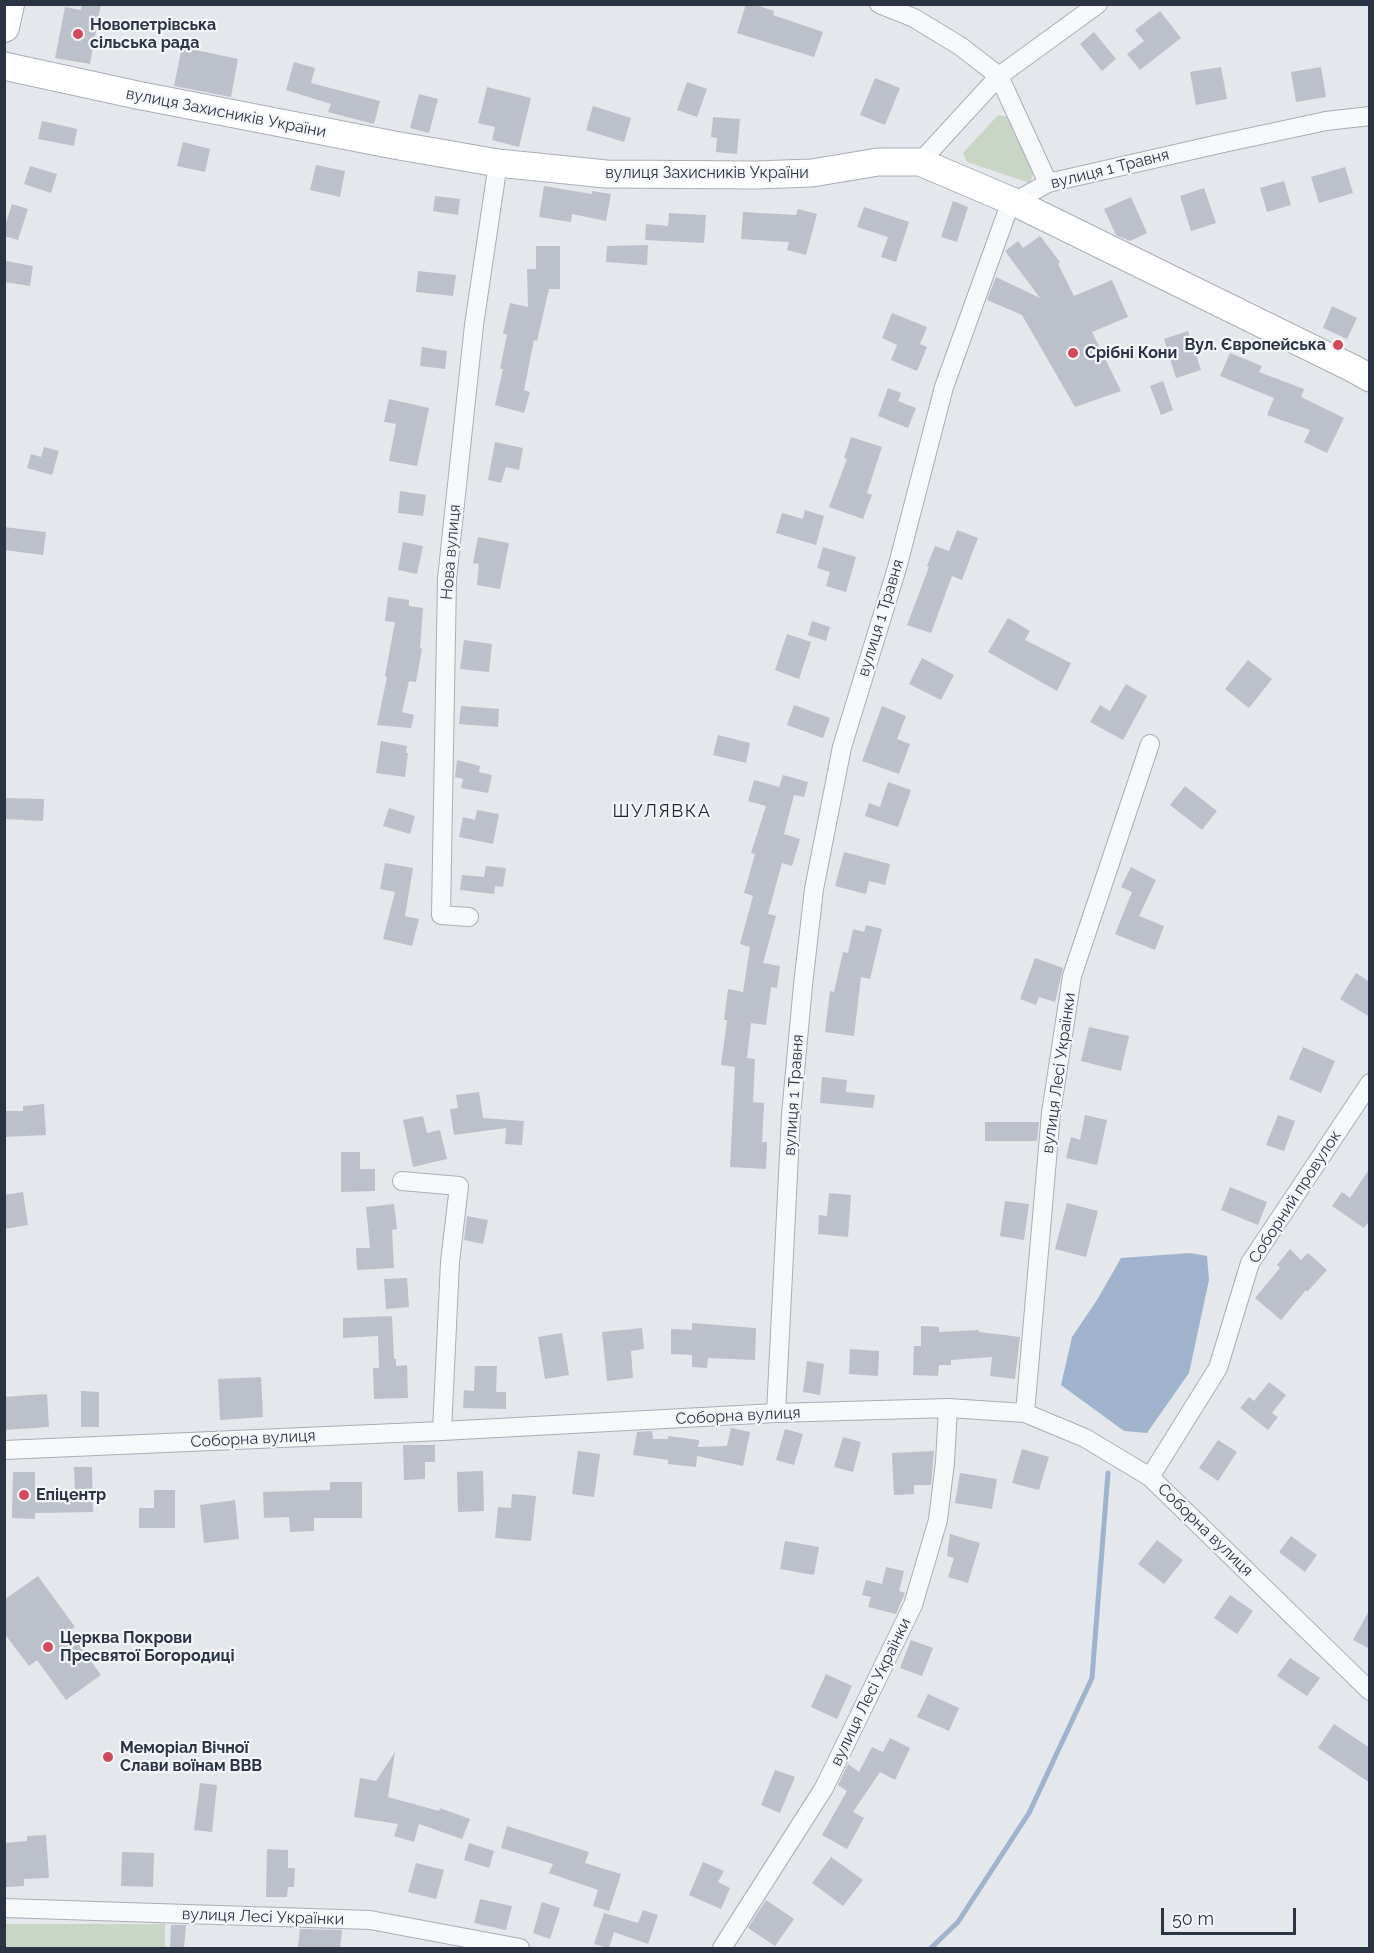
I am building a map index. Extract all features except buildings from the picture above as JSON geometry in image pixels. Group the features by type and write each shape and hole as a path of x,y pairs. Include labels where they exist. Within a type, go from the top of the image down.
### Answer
{"main road":[{"path":"4,27 9,4"}],"street":[{"path":"879,4 914,18 960,46 999,76 1048,183"},
{"path":"920,162 999,76 1098,4"},
{"name":"вулиця Захисників України","path":"4,66 394,146 498,163 606,174 756,175 812,173 878,162 920,162 1014,201 1370,378"},
{"name":"вулиця 1 Травня","path":"776,1413 791,1115 803,985 818,867 842,747 897,568 944,387 1006,215 1014,201 1048,183 1326,121 1370,116"},
{"name":"Нова вулиця","path":"469,917 441,915 447,579 474,325 498,163"},
{"name":"вулиця Лесі Українки","path":"1025,1413 1051,1113 1072,976 1150,744"},
{"name":"Соборний провулок","path":"1150,1477 1218,1368 1250,1263 1370,1083"},
{"path":"402,1180 459,1186 450,1262 442,1431"},
{"name":"Соборна вулиця","path":"4,1450 442,1431 776,1413 948,1408 1025,1413 1085,1438 1150,1477 1370,1691"},
{"name":"вулиця Лесі Українки","path":"722,1948 824,1788 913,1605 938,1520 945,1462 948,1408"},
{"name":"вулиця Лесі Українки","path":"4,1908 370,1920 520,1948"}],"green space":[{"path":"998,115 1009,117 1034,171 1030,183 967,162 963,153"},
{"path":"5,1924 165,1924 165,1948 5,1948"}],"water":[{"path":"1190,1253 1207,1256 1209,1280 1189,1373 1147,1433 1124,1431 1061,1385 1072,1337 1121,1258"}],"waterway":[{"path":"931,1948 958,1922 1029,1813 1092,1678 1108,1473"}],"place":[{"name":"Новопетрівська сільська рада","path":"78,34"},
{"name":"Вул. Європейська","path":"1338,345"},
{"name":"Срібні Кони","path":"1073,353"},
{"name":"Епіцентр","path":"24,1495"},
{"name":"Церква Покрови Пресвятої Богородиці","path":"48,1647"},
{"name":"Меморіал Вічної Слави воїнам ВВВ","path":"108,1757"}],"district":[{"name":"ШУЛЯВКА","path":"662,812"}]}
